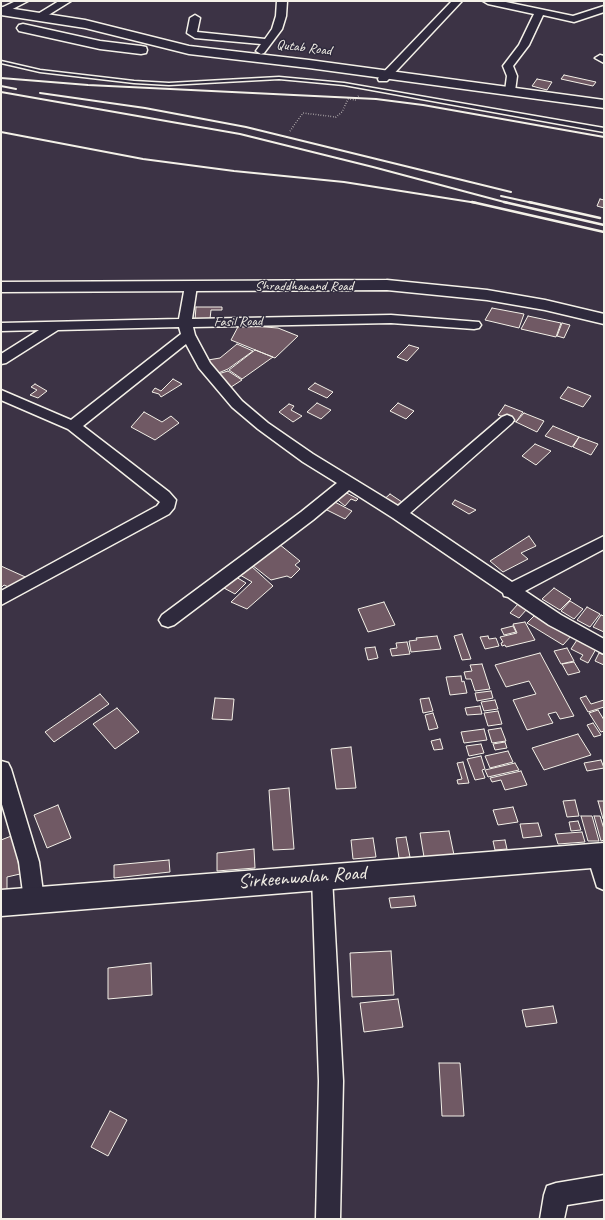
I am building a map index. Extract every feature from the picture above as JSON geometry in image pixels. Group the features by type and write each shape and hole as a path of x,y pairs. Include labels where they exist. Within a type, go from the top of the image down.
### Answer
{"main road":[{"name":"Qutab Road","path":"1,14 39,17 86,24 187,52 510,91 604,104"},
{"name":"Qutab Road","path":"1,14 13,26 93,43 256,58 604,108"},
{"name":"Shraddhanand Road","path":"1,296 387,285 487,294 545,305 604,319"},
{"name":"Shraddhanand Road","path":"1,287 424,294 497,302 604,325"},
{"name":"Sirkeenwalan Road","path":"1,904 34,900 600,855"}],"street":[{"path":"1,14 23,1"},
{"path":"39,17 66,1"},
{"path":"256,58 277,29 281,16 282,1"},
{"path":"386,77 457,1"},
{"path":"488,1 574,19 604,9"},
{"path":"510,91 512,76 508,66 524,46 537,11 542,2"},
{"path":"195,18 192,33 195,35 268,42"},
{"path":"190,291 187,329 204,365 237,404 270,431 308,458 399,514 565,627 604,647"},
{"name":"Fasil Road","path":"1,326 56,325 187,329 391,319 474,325"},
{"path":"1,360 56,325"},
{"path":"73,426 187,329"},
{"path":"1,395 73,426 168,500 167,507 1,599"},
{"path":"399,514 507,420"},
{"path":"168,620 307,516 348,483"},
{"path":"510,591 604,542"},
{"path":"1,769 29,862 34,900"},
{"path":"600,855 604,880"},
{"path":"322,877 331,1081 328,1219"},
{"path":"552,1219 556,1195 604,1187"}],"lane":[{"path":"1,62 48,72 134,82 169,84 279,78 363,87 604,130"}],"path":[{"path":"290,131 302,113 338,117 348,99 356,100 363,87"}],"building":[{"path":"564,75 596,82 593,86 561,79"},
{"path":"537,79 552,82 547,90 532,86"},
{"path":"600,199 604,200 604,208 597,206"},
{"path":"196,307 222,307 222,310 211,310 210,319 215,318 213,321 195,320"},
{"path":"492,308 524,314 519,328 485,320"},
{"path":"528,316 561,323 556,337 521,329"},
{"path":"562,323 570,325 564,338 557,336"},
{"path":"239,325 278,328 298,336 275,358 231,340"},
{"path":"237,344 253,351 228,369 216,374 208,360 220,358"},
{"path":"409,345 419,348 407,361 397,357"},
{"path":"255,350 273,357 242,379 229,370"},
{"path":"228,371 242,380 228,389 218,374"},
{"path":"173,379 182,384 161,397 159,394 152,392 155,388 161,391"},
{"path":"315,383 333,392 327,398 308,389"},
{"path":"35,384 47,391 38,398 30,395 37,390 31,387"},
{"path":"568,387 591,396 583,407 560,398"},
{"path":"317,403 331,410 321,419 307,412"},
{"path":"398,403 414,411 406,419 390,411"},
{"path":"289,404 294,406 291,410 302,416 293,422 279,412"},
{"path":"505,405 523,412 516,422 498,415"},
{"path":"144,412 162,422 171,416 179,423 155,440 131,427"},
{"path":"524,413 544,421 537,432 516,422"},
{"path":"553,426 579,437 572,447 545,436"},
{"path":"579,437 598,444 591,455 573,447"},
{"path":"535,444 551,451 536,465 522,456"},
{"path":"343,491 358,499 356,501 351,499 345,506 334,497"},
{"path":"390,494 408,506 399,514 381,502"},
{"path":"331,500 352,511 345,519 323,508"},
{"path":"455,500 476,510 469,514 452,504"},
{"path":"529,536 536,546 521,553 528,559 503,572 490,561"},
{"path":"279,544 300,561 295,565 300,569 291,578 287,576 271,580 252,565"},
{"path":"250,565 273,586 247,609 231,602 252,582 240,575"},
{"path":"1,566 32,580 15,590 4,585 1,588"},
{"path":"236,577 246,583 235,594 224,588"},
{"path":"554,588 571,599 560,610 542,599"},
{"path":"570,601 583,609 574,619 561,611"},
{"path":"384,602 395,625 368,632 358,609"},
{"path":"518,604 527,609 519,618 510,613"},
{"path":"587,607 600,614 590,627 577,620"},
{"path":"537,613 572,635 563,645 527,623"},
{"path":"601,615 604,616 604,632 593,627"},
{"path":"525,622 535,640 506,647 505,645 502,646 501,643 503,642 500,637 517,633 513,624"},
{"path":"513,626 516,632 504,635 501,629"},
{"path":"462,634 471,659 462,660 454,636"},
{"path":"437,636 441,649 411,652 409,641 417,640 416,638"},
{"path":"488,636 489,639 496,638 499,646 485,649 480,637"},
{"path":"577,640 596,649 588,663 580,659 583,655 571,649"},
{"path":"407,642 410,654 392,656 390,649 397,648 396,643"},
{"path":"375,647 378,658 368,660 365,648"},
{"path":"567,648 574,661 561,664 554,651"},
{"path":"540,653 574,716 560,719 556,712 548,714 553,723 527,730 513,700 536,694 529,681 506,687 495,665"},
{"path":"599,653 604,655 604,665 595,661"},
{"path":"574,662 580,672 568,675 562,664"},
{"path":"482,664 490,689 475,691 471,679 466,679 464,672 472,671 470,665"},
{"path":"461,676 467,693 450,695 446,677"},
{"path":"491,691 493,698 477,701 475,693"},
{"path":"100,694 109,704 54,742 45,732"},
{"path":"586,696 591,704 604,700 604,707 588,712 580,698"},
{"path":"215,698 234,699 232,720 212,719"},
{"path":"429,698 433,711 423,713 420,699"},
{"path":"495,700 498,709 484,711 481,702"},
{"path":"480,706 482,714 467,715 465,708"},
{"path":"117,708 139,732 115,749 93,724"},
{"path":"598,710 604,720 604,731 601,732 589,713"},
{"path":"498,711 502,724 488,726 484,713"},
{"path":"433,713 438,728 429,730 425,715"},
{"path":"593,723 601,735 594,737 587,725"},
{"path":"501,728 506,741 492,743 488,730"},
{"path":"484,729 487,740 464,743 461,732"},
{"path":"578,734 591,755 544,770 532,748"},
{"path":"440,739 443,749 434,750 431,741"},
{"path":"505,742 507,748 495,750 493,744"},
{"path":"481,744 484,753 469,756 466,746"},
{"path":"351,747 356,788 336,789 331,749"},
{"path":"508,751 513,762 490,768 485,756"},
{"path":"481,756 485,769 482,770 485,778 475,780 467,759"},
{"path":"601,760 604,768 587,771 584,763"},
{"path":"463,762 469,783 458,784 457,780 462,779 457,763"},
{"path":"515,763 519,770 488,777 485,770"},
{"path":"521,771 527,785 505,790 501,780 492,782 490,778"},
{"path":"289,788 294,849 273,850 269,790"},
{"path":"575,800 579,816 567,817 563,801"},
{"path":"598,801 604,801 603,819"},
{"path":"58,805 71,838 47,848 34,815"},
{"path":"513,807 518,822 498,825 493,810"},
{"path":"581,816 592,816 599,841 588,841"},
{"path":"594,816 600,816 604,829 604,840 601,841"},
{"path":"578,821 581,830 571,831 569,822"},
{"path":"538,823 542,836 523,838 520,824"},
{"path":"449,831 454,855 424,857 420,833"},
{"path":"582,832 585,842 558,844 555,834"},
{"path":"14,835 20,874 7,877 7,892 1,892 1,840"},
{"path":"406,837 410,857 399,858 396,838"},
{"path":"373,838 376,857 353,859 351,840"},
{"path":"505,840 507,849 495,850 493,841"},
{"path":"254,849 255,868 217,871 217,853"},
{"path":"169,860 170,872 114,878 114,865"},
{"path":"414,896 416,906 391,908 389,898"},
{"path":"391,951 394,995 352,997 350,953"},
{"path":"151,963 152,995 108,999 108,968"},
{"path":"398,999 403,1027 364,1032 360,1003"},
{"path":"553,1006 557,1023 526,1027 522,1010"},
{"path":"439,1063 460,1063 464,1116 442,1116"},
{"path":"110,1111 127,1120 108,1156 91,1147"}],"railway":[{"path":"1,78 88,85 376,99 423,105 604,137"},
{"path":"1,86 16,89"},
{"path":"1,92 240,134 506,202"},
{"path":"40,93 145,108 246,127 511,192"},
{"path":"1,132 143,159 234,171 344,182 475,203"},
{"path":"501,196 533,203"},
{"path":"506,202 604,225"},
{"path":"529,202 600,218"},
{"path":"475,203 604,232"}]}
